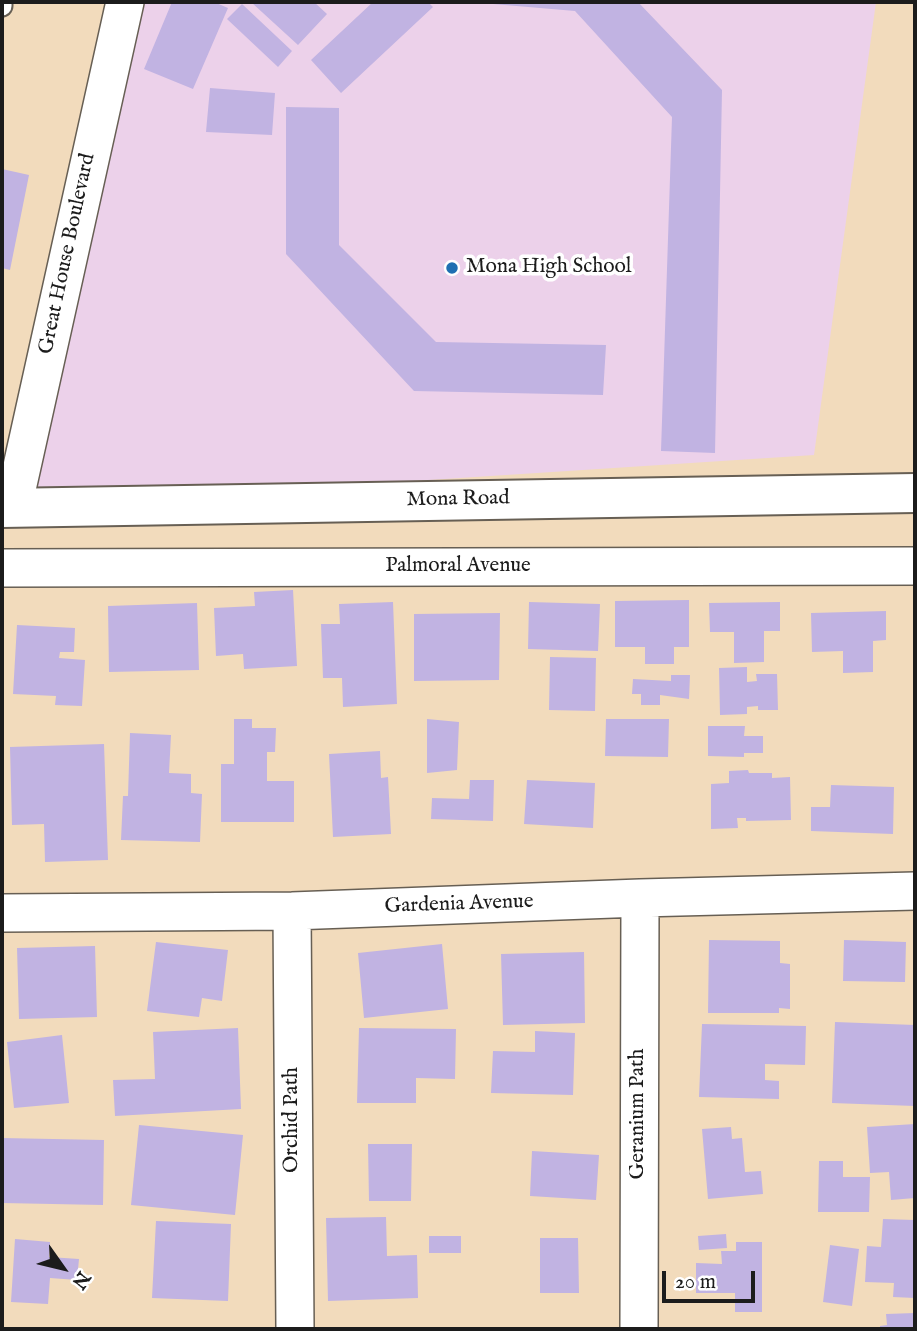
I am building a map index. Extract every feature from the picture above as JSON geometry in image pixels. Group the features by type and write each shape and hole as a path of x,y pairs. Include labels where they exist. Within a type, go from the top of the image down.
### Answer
{"street":[{"name":"Great House Boulevard","path":"8,507 125,2"},
{"name":"Mona Road","path":"8,507 915,493"},
{"name":"Palmoral Avenue","path":"2,568 915,566"},
{"name":"Gardenia Avenue","path":"2,913 292,911 915,891"},
{"name":"Geranium Path","path":"639,1329 640,898"},
{"name":"Orchid Path","path":"292,911 295,1329"}],"shaded area":[{"name":"Mona High School","path":"125,2 876,2 814,455 13,507"}],"building":[{"path":"172,2 214,2 228,8 193,89 144,69"},
{"path":"251,2 314,2 327,14 298,45"},
{"path":"373,2 428,2 433,7 341,93 311,60"},
{"path":"493,2 638,2 722,90 715,453 661,451 672,117 575,11"},
{"path":"242,4 292,51 278,67 227,19"},
{"path":"210,88 275,93 272,135 206,132"},
{"path":"286,107 339,108 339,245 436,342 606,345 603,395 414,391 286,254"},
{"path":"2,169 29,175 10,270 2,268"},
{"path":"293,590 297,666 244,669 243,654 216,656 214,608 255,606 254,592"},
{"path":"689,600 689,647 674,647 674,664 645,664 645,647 615,647 615,601"},
{"path":"393,602 397,704 343,707 342,678 323,678 321,624 340,624 339,604"},
{"path":"529,602 600,604 598,651 528,649"},
{"path":"780,602 780,631 764,631 764,662 734,663 734,632 710,632 709,603"},
{"path":"197,603 199,670 109,672 108,606"},
{"path":"886,611 886,640 873,641 873,672 843,673 843,651 812,652 811,613"},
{"path":"500,613 499,680 414,681 414,614"},
{"path":"17,625 75,628 74,652 60,652 59,658 85,660 82,706 55,705 56,696 13,694"},
{"path":"550,657 596,658 595,711 549,710"},
{"path":"747,667 747,682 757,681 756,674 777,674 778,710 758,710 758,706 747,707 747,714 720,715 719,668"},
{"path":"671,675 690,675 689,699 660,695 660,705 641,705 641,694 632,694 633,679 671,681"},
{"path":"234,719 252,719 252,728 276,728 275,752 267,752 267,781 294,781 294,822 221,822 221,764 234,764"},
{"path":"427,719 459,722 457,770 427,773"},
{"path":"606,719 669,719 668,757 605,756"},
{"path":"708,726 745,726 744,736 763,736 763,753 744,753 744,757 708,756"},
{"path":"130,733 171,735 169,773 191,774 191,793 202,794 200,842 121,840 123,796 128,796"},
{"path":"104,744 108,860 45,862 44,824 12,825 10,747"},
{"path":"380,751 381,778 388,777 391,834 333,837 329,754"},
{"path":"748,770 749,773 772,773 772,778 790,777 791,820 746,821 746,818 737,818 738,828 711,829 711,784 729,783 729,771"},
{"path":"470,780 494,780 493,821 431,819 432,798 469,799"},
{"path":"527,780 595,783 593,828 524,824"},
{"path":"831,785 894,787 893,834 811,831 811,807 830,807"},
{"path":"709,940 780,941 780,963 790,964 790,1009 779,1008 779,1013 708,1013"},
{"path":"844,940 906,942 905,982 843,981"},
{"path":"156,942 228,950 222,1001 202,998 199,1017 147,1011"},
{"path":"442,944 448,1009 364,1018 358,953"},
{"path":"95,946 97,1017 19,1019 17,948"},
{"path":"584,952 585,1023 503,1025 501,954"},
{"path":"835,1022 915,1025 915,1106 832,1103"},
{"path":"702,1024 806,1026 805,1065 765,1064 765,1080 779,1081 779,1099 699,1097"},
{"path":"238,1028 241,1109 115,1116 113,1080 155,1079 153,1032"},
{"path":"359,1028 456,1029 455,1079 416,1078 416,1103 357,1103"},
{"path":"535,1031 575,1033 573,1095 491,1093 493,1051 535,1052"},
{"path":"62,1035 69,1103 14,1108 7,1042"},
{"path":"915,1124 915,1198 891,1200 889,1172 870,1173 867,1127"},
{"path":"139,1125 243,1135 235,1215 131,1205"},
{"path":"731,1127 732,1139 742,1138 745,1172 761,1171 763,1194 708,1199 702,1129"},
{"path":"2,1138 104,1140 103,1205 2,1203"},
{"path":"368,1144 412,1144 411,1201 369,1201"},
{"path":"532,1151 599,1155 596,1200 530,1196"},
{"path":"819,1161 843,1161 843,1177 870,1177 869,1212 818,1212"},
{"path":"386,1217 387,1256 417,1255 418,1298 328,1301 326,1218"},
{"path":"883,1219 915,1220 915,1298 893,1297 894,1283 865,1282 867,1246 881,1247"},
{"path":"156,1221 231,1224 228,1301 152,1298"},
{"path":"726,1234 727,1248 699,1250 698,1236"},
{"path":"429,1236 461,1236 461,1253 429,1253"},
{"path":"540,1238 578,1238 579,1293 540,1293"},
{"path":"15,1239 50,1242 49,1257 79,1259 77,1280 50,1278 48,1304 11,1302"},
{"path":"736,1242 762,1242 762,1312 735,1312 735,1293 696,1293 696,1263 722,1264 721,1251 736,1251"},
{"path":"830,1245 859,1249 852,1306 823,1302"},
{"path":"915,1313 915,1329 880,1329 880,1326 887,1325 886,1314"}],"place":[{"name":"Mona High School","path":"452,268"}]}
